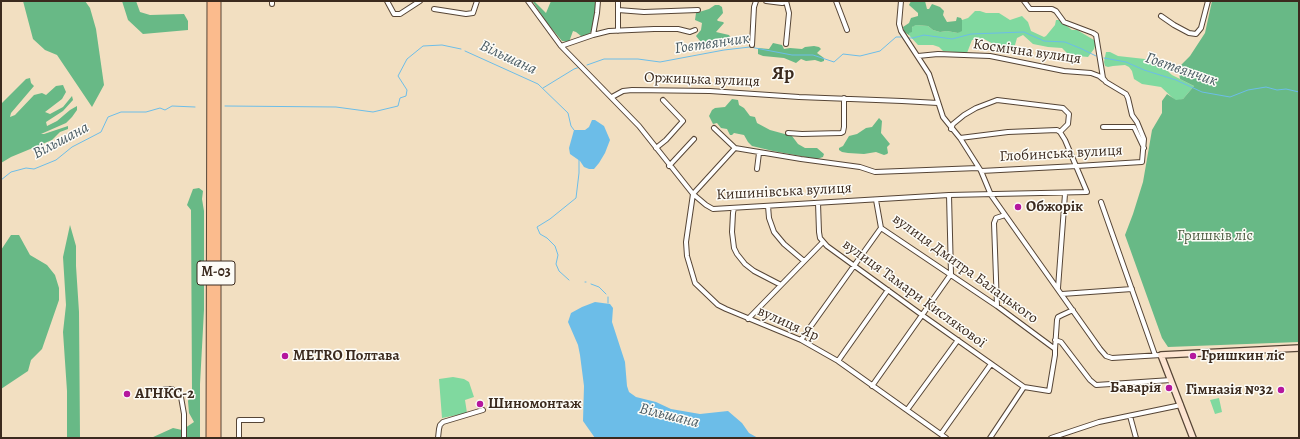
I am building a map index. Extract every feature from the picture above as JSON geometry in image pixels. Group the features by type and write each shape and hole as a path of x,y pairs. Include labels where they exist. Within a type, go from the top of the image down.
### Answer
{"highway":[{"name":"М-03","path":"210,438 212,1"},
{"name":"М-03","path":"217,1 217,438"}],"street":[{"path":"387,1 394,14 400,14 420,1"},
{"path":"434,9 466,14 473,13 477,1"},
{"name":"Кишинівська вулиця","path":"528,1 561,46 639,126 669,166 693,194 706,206 713,209 949,195 1065,194 1087,192 1077,166"},
{"path":"593,35 598,13 598,1"},
{"path":"618,1 618,31"},
{"path":"752,45 754,6 756,1"},
{"path":"766,1 786,2 789,13 786,44"},
{"path":"836,1 847,30"},
{"path":"901,1 899,24 901,31 908,44 918,56 929,74 943,117 951,129 960,138 980,169 991,195 1058,288 1072,310 1108,358 1299,348"},
{"name":"Космічна вулиця","path":"1024,1 1030,9 1052,9 1056,11 1064,22 1096,35 1102,74 1106,82"},
{"path":"1161,16 1179,28 1189,33 1196,34 1201,28 1208,1"},
{"path":"618,10 644,12 698,10"},
{"path":"561,46 593,35 618,31 678,29 690,32 695,30"},
{"name":"Космічна вулиця","path":"918,56 938,54 990,56 1064,71 1090,73 1099,76 1123,92 1128,98 1132,115 1137,122 1144,139 1144,148"},
{"name":"Оржицька вулиця","path":"612,97 632,90 710,91 799,97 938,103"},
{"path":"788,133 820,134 843,132 844,98"},
{"path":"656,148 684,121 663,100"},
{"path":"951,129 953,124 964,114 997,100 1063,108 1069,114 1068,124 1060,132"},
{"path":"1104,127 1134,127 1144,148"},
{"path":"693,194 735,148 714,128"},
{"path":"960,138 1008,132 1052,130 1060,132 1077,166"},
{"path":"669,166 694,139"},
{"name":"Глобинська вулиця","path":"735,148 860,167 875,172 1077,166 1142,162 1144,148"},
{"path":"757,169 759,152"},
{"name":"вулиця Яр","path":"693,194 686,242 687,256 695,283 718,305 748,319 801,340 838,361 946,438"},
{"path":"1058,288 1065,194"},
{"path":"872,386 951,274 949,195"},
{"name":"вулиця Дмитра Балацького","path":"876,200 881,228 951,274 1055,349"},
{"path":"1101,202 1132,289 1158,355 1165,365 1193,438"},
{"name":"вулиця Тамари Кислякової","path":"818,203 819,232 823,242 855,267 1024,387"},
{"path":"768,206 769,218 774,232 784,244 804,261"},
{"path":"734,208 732,232 734,248 737,254 754,271 781,285"},
{"path":"997,306 994,223 996,218 1005,214"},
{"path":"801,340 855,267 881,228"},
{"path":"748,319 823,242"},
{"path":"1062,294 1132,289"},
{"path":"838,361 888,290"},
{"path":"990,438 1024,387 1049,391 1055,356 1055,340 1058,317 1072,310"},
{"path":"907,410 958,340"},
{"path":"1055,340 1061,342 1090,380 1096,385 1171,380"},
{"path":"1165,365 1170,354"},
{"path":"941,434 991,364"},
{"path":"165,389 172,389 181,397 184,414 184,438"},
{"path":"1052,438 1099,422 1181,405"},
{"path":"438,438 440,425 443,422 483,410"},
{"path":"1130,416 1136,438"},
{"path":"239,438 240,420 262,420"}],"green space":[{"path":"23,1 85,1 90,8 96,29 104,85 92,107 57,55 45,50 33,39"},
{"path":"122,1 136,1 140,12 150,15 184,14 188,21 188,30 143,34 128,20"},
{"path":"534,1 546,13 551,1 597,1 591,32 586,36 581,36 573,31 569,42 562,41 547,23 533,2"},
{"path":"911,1 925,1 927,9 929,9 932,4 940,7 944,11 943,15 947,22 956,21 957,17 961,18 962,31 958,33 947,31 940,32 933,30 928,26 916,25 912,27 912,32 909,33 909,35 904,32 903,27 909,23 911,18 918,16 918,13 909,5"},
{"name":"Гришків ліс","path":"1212,1 1299,1 1299,342 1168,347 1162,338 1125,235 1143,182 1152,130 1162,113 1162,101 1167,94 1176,100 1183,99 1194,86 1180,79 1178,68 1190,56 1205,33"},
{"path":"715,5 722,7 723,13 717,20 724,23 716,32 729,35 731,38 728,42 720,39 718,44 715,45 700,41 696,36 701,30 702,23 695,20 696,13 709,9"},
{"path":"975,11 999,13 1010,20 1022,16 1028,22 1031,31 1044,37 1055,25 1056,20 1059,20 1072,30 1077,30 1094,40 1096,42 1094,49 1088,57 1069,55 1062,48 1033,44 1023,35 1017,38 1015,45 1011,50 1003,52 999,47 984,39 972,40 967,53 943,51 939,47 933,45 918,45 908,34 913,26 916,25 928,26 933,30 940,32 947,31 958,33 962,29 962,20 968,18"},
{"path":"773,43 782,45 784,49 802,49 805,47 814,46 819,47 821,49 817,53 824,58 824,61 806,61 801,59 796,63 784,58 763,56 758,54 758,48 769,49"},
{"path":"1106,52 1110,52 1118,56 1145,59 1163,67 1172,75 1194,86 1183,99 1176,101 1161,87 1142,84 1134,79 1132,71 1125,65 1105,66 1104,62"},
{"path":"30,78 31,83 34,86 11,113 10,117 15,115 34,95 42,93 46,95 56,86 63,85 66,92 62,99 45,112 50,114 63,107 72,96 73,100 63,111 46,122 47,126 57,121 77,106 77,110 66,123 41,134 68,126 68,129 60,132 52,140 11,157 1,163 1,104 26,79"},
{"path":"732,99 738,100 739,105 744,108 750,116 755,117 757,123 770,130 792,136 798,144 805,148 817,148 824,154 823,157 817,159 773,151 752,146 744,135 734,133 730,135 727,129 721,128 717,123 713,124 709,116 712,110 715,108 725,107"},
{"path":"879,118 882,121 881,133 890,144 887,147 887,154 884,155 876,152 864,154 848,153 839,150 849,136 857,134 866,128 872,127"},
{"path":"199,188 203,191 202,199 204,211 204,310 200,384 200,438 151,438 173,428 182,430 194,422 189,413 188,401 192,391 191,210 187,205 193,189"},
{"path":"70,225 76,246 79,312 80,438 67,438 67,391 63,332 66,305 63,257"},
{"path":"11,235 19,235 30,255 47,265 55,275 59,288 59,300 42,349 31,360 28,371 1,389 1,250"},
{"path":"453,377 464,379 469,382 474,397 465,400 467,413 442,418 439,379"},
{"path":"1219,398 1222,412 1215,414 1210,400"}],"water":[{"path":"592,120 595,120 604,126 610,140 599,163 594,169 589,169 584,167 580,161 570,154 569,148 574,130 585,130 589,127"},
{"path":"595,302 610,304 613,308 612,322 625,362 629,392 636,397 656,402 671,409 700,414 728,411 742,423 749,433 758,438 595,438 583,421 584,386 580,355 578,345 568,322 571,313"}],"waterway":[{"name":"Говтвянчик","path":"908,38 924,35 952,39 971,34 1024,32 1044,41 1065,42 1096,56"},
{"name":"Говтвянчик","path":"587,65 604,59 638,59 660,62 724,50 750,47 792,55 813,55 834,62 843,54 860,56 880,51 896,37 901,37"},
{"name":"Вільшана","path":"225,106 336,107 373,112 398,106 400,98 406,96 407,90 398,76 407,59 423,46 442,45 461,49"},
{"name":"Вільшана","path":"465,51 538,84 568,113 571,126 574,130"},
{"name":"Говтвянчик","path":"1104,58 1126,62 1144,70 1176,80 1202,92 1230,97 1248,90 1266,87 1277,90 1286,89 1299,92"},
{"name":"Говтвянчик","path":"543,88 574,69 580,67"},
{"name":"Вільшана","path":"1,180 11,172 26,168 34,169 56,160 72,147 101,132 108,117 121,112 146,112 160,108 165,110 172,106 195,107"},
{"name":"Вільшана","path":"569,280 559,271 556,264 558,255 555,246 547,238 540,234 537,227 550,219 576,198 579,159"},
{"name":"Вільшана","path":"591,284 599,287 606,294"},
{"name":"Вільшана","path":"608,297 608,303"}],"place":[{"name":"Обжорік","path":"1018,207"},
{"name":"METRO Полтава","path":"285,356"},
{"name":"Гришкин ліс","path":"1193,356"},
{"name":"Баварія","path":"1169,388"},
{"name":"Гімназія №32","path":"1281,390"},
{"name":"АГНКС-2","path":"127,394"},
{"name":"Шиномонтаж","path":"480,404"}],"district":[{"name":"Яр","path":"783,74"}]}
